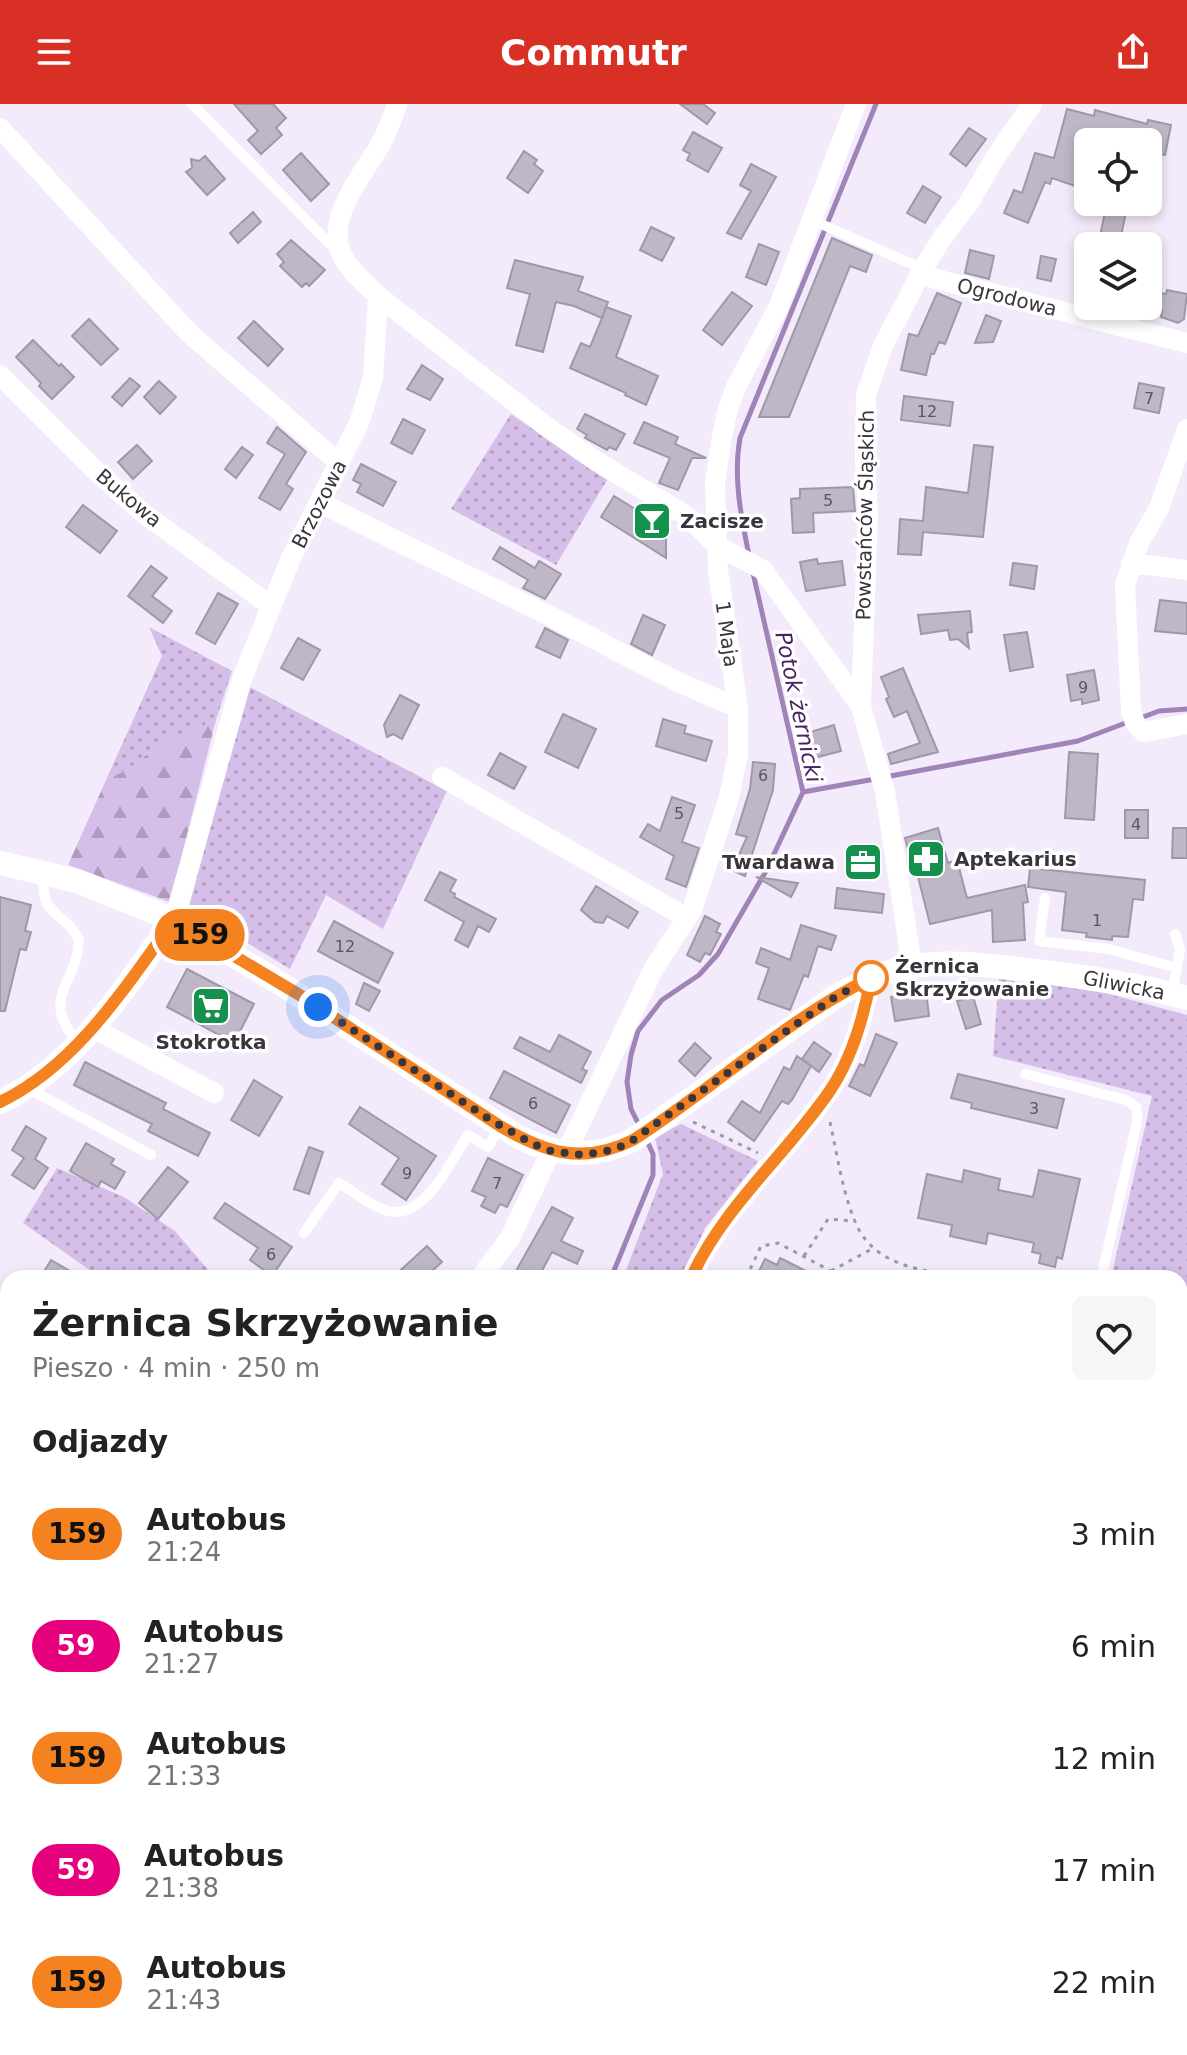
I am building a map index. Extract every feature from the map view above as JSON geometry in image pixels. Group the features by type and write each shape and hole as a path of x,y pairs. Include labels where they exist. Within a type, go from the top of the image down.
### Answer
{"street":[{"path":"397,104 381,143 351,194 338,224 336,237 343,257 353,271 378,296 547,427 596,461 687,516 718,546 763,570 861,706"},
{"name":"1 Maja","path":"486,1270 510,1238 559,1152 654,968 692,910 728,801 738,755 738,707 718,571 715,483 727,412 736,387 779,306 815,222 856,104"},
{"name":"Powstańców Śląskich","path":"912,966 885,792 861,706 868,513 864,423 866,395 883,346 921,272 1032,104"},
{"path":"0,128 189,333 339,463"},
{"name":"Ogrodowa","path":"921,272 1187,343"},
{"name":"Brzozowa","path":"174,920 243,676 271,606 359,423 373,378 378,296"},
{"name":"Bukowa","path":"0,375 98,473 143,513 271,606"},
{"path":"1187,429 1159,508 1131,563 1125,585 1133,717 1144,732 1187,724"},
{"path":"319,502 556,619 697,693 738,707"},
{"path":"1131,563 1187,570"},
{"path":"442,777 687,918"},
{"path":"0,863 77,881 174,920 290,989 500,1126 533,1144 559,1152"},
{"path":"10,1093 84,1035 119,995 174,920"},
{"name":"Gliwicka","path":"559,1152 599,1153 616,1149 665,1119 835,997 871,978 912,966 956,965 1032,970 1113,981 1179,996"},
{"path":"695,1270 719,1228 824,1099 848,1055 871,978"},
{"path":"84,1035 214,1093"}],"lane":[{"path":"192,104 343,257"},
{"path":"815,222 921,272"},
{"path":"42,873 44,897 48,905 69,923 79,941 59,1007 61,1021 84,1035"},
{"path":"1045,898 1039,941 1108,949 1177,968"},
{"path":"1175,934 1180,950 1177,968 1179,996"},
{"path":"1025,1074 1126,1100 1137,1108 1137,1122 1103,1270"},
{"path":"10,1093 40,1095 151,1155"},
{"path":"304,1233 339,1183 375,1206 389,1211 399,1212 419,1205 468,1135 488,1147 500,1126"}],"path":[{"path":"824,1099 854,1221 872,1250 904,1266 938,1270"},
{"path":"665,1119 772,1161"},
{"path":"804,1256 828,1219 854,1221"},
{"path":"750,1270 761,1246 778,1243 829,1270"},
{"path":"833,1270 872,1250"}],"green space":[{"path":"511,414 607,480 556,565 451,509"},
{"path":"149,627 232,671 216,720 157,746 131,768 106,780 162,656"},
{"path":"248,686 447,791 383,929 326,895 290,969 189,907"},
{"path":"216,720 170,902 68,865 106,780 131,768 162,742"},
{"path":"999,977 1105,993 1187,1015 1187,1270 1113,1270 1152,1096 993,1056"},
{"path":"681,1124 758,1161 705,1228 687,1270 626,1270 663,1174 655,1138"},
{"path":"57,1168 124,1197 175,1231 208,1270 90,1270 23,1223"}],"building":[{"path":"234,104 273,104 286,118 276,128 282,135 261,154 248,140 258,131"},
{"path":"680,104 703,104 715,113 707,124"},
{"path":"1067,109 1094,116 1095,110 1147,124 1148,120 1171,125 1165,155 1162,154 1162,128 1074,128 1074,186 1052,178 1050,184 1045,182 1028,223 1004,213 1014,190 1022,193 1035,153 1054,158"},
{"path":"969,128 986,139 966,166 950,154"},
{"path":"693,132 722,148 708,172 687,160 690,154 683,150"},
{"path":"524,151 537,160 534,164 543,171 528,193 507,178"},
{"path":"301,153 329,184 311,201 283,170"},
{"path":"205,156 225,179 207,195 186,172 192,168 191,159 199,161"},
{"path":"751,164 776,177 741,239 727,233 751,191 740,185"},
{"path":"923,186 941,197 925,223 907,213"},
{"path":"253,212 261,222 238,243 230,233"},
{"path":"1104,216 1125,216 1122,232 1101,232"},
{"path":"651,227 674,238 662,261 640,250"},
{"path":"832,238 872,255 866,272 850,266 789,417 759,417"},
{"path":"291,240 325,270 309,286 306,283 302,287 280,266 284,262 277,254"},
{"path":"759,244 779,252 766,285 746,277"},
{"path":"970,250 994,256 989,279 965,273"},
{"path":"1041,256 1056,259 1051,281 1037,278"},
{"path":"515,260 583,277 578,291 608,302 606,307 631,316 616,357 658,376 646,405 570,368 581,343 590,347 602,318 556,302 543,352 516,345 530,294 507,288"},
{"path":"1167,290 1187,294 1184,319 1178,323 1162,317 1162,293 1166,294"},
{"path":"732,292 752,306 722,345 703,330"},
{"path":"937,293 961,303 945,344 939,342 934,354 931,354 926,375 901,370 909,334 918,336"},
{"path":"986,315 1001,321 993,342 975,343"},
{"path":"89,319 118,349 101,365 72,336"},
{"path":"254,321 283,349 268,366 238,338"},
{"path":"33,340 74,377 52,399 16,357"},
{"path":"422,365 443,379 430,400 407,389"},
{"path":"130,378 140,386 122,406 112,397"},
{"path":"159,381 176,397 160,414 144,397"},
{"path":"1139,383 1164,388 1159,413 1134,408"},
{"path":"904,396 953,402 950,426 901,420"},
{"path":"585,414 625,434 616,450 609,447 607,450 585,438 587,435 577,429"},
{"path":"403,419 425,430 412,454 391,443"},
{"path":"644,422 678,437 675,444 706,458 692,458 678,490 659,483 670,458 634,443"},
{"path":"277,427 306,452 286,484 293,489 280,510 259,498 285,454 267,443"},
{"path":"137,445 152,461 133,479 118,462"},
{"path":"974,445 993,447 983,537 923,532 921,555 898,554 900,519 923,521 926,487 968,493"},
{"path":"242,447 253,455 236,478 225,469"},
{"path":"361,464 396,482 383,506 357,492 361,484 353,480"},
{"path":"853,487 855,511 813,513 814,532 793,533 791,499 800,498 800,489"},
{"path":"614,496 666,528 666,558 601,517"},
{"path":"83,505 117,531 100,553 66,527"},
{"path":"500,547 535,568 539,561 561,574 545,599 523,588 528,580 493,559"},
{"path":"817,559 818,564 842,561 845,585 806,591 800,562"},
{"path":"1013,563 1037,566 1034,589 1010,585"},
{"path":"151,566 167,578 152,596 172,611 163,623 128,596"},
{"path":"218,593 238,604 215,644 196,633"},
{"path":"1160,600 1187,603 1187,634 1155,631"},
{"path":"970,611 972,632 967,633 969,648 958,639 950,640 948,630 921,634 918,615"},
{"path":"643,615 665,625 652,655 631,644"},
{"path":"545,628 568,640 560,658 536,647"},
{"path":"1027,632 1033,667 1010,671 1004,635"},
{"path":"298,638 320,650 303,680 281,668"},
{"path":"903,668 938,752 891,764 888,754 920,743 907,711 894,717 881,677"},
{"path":"1094,670 1099,700 1082,704 1082,699 1071,701 1067,675"},
{"path":"400,695 419,705 402,739 393,734 387,737 384,725"},
{"path":"563,714 596,729 578,768 545,752"},
{"path":"663,719 686,726 684,733 712,741 706,761 656,746"},
{"path":"834,725 841,751 814,758 807,733"},
{"path":"1069,752 1098,754 1094,820 1065,818"},
{"path":"500,753 526,767 514,789 488,775"},
{"path":"753,762 775,764 773,790 745,876 732,870 747,837 736,834 750,789"},
{"path":"672,797 695,805 682,842 699,848 686,887 666,879 674,856 640,837 648,824 660,831"},
{"path":"1125,810 1148,810 1148,838 1125,838"},
{"path":"938,828 948,863 957,860 967,898 1025,885 1028,902 1023,903 1025,940 993,942 992,910 930,924 905,838"},
{"path":"1173,828 1187,828 1187,858 1172,858"},
{"path":"1030,868 1145,880 1143,900 1133,899 1128,937 1112,936 1112,940 1062,930 1066,892 1028,887"},
{"path":"440,872 456,880 450,891 455,894 454,897 496,919 489,932 478,926 468,947 455,940 464,922 425,900"},
{"path":"756,877 798,883 791,897"},
{"path":"596,886 638,912 628,928 607,916 603,923 595,922 581,910"},
{"path":"837,888 884,894 882,913 835,908"},
{"path":"0,897 31,905 25,931 31,932 26,950 20,949 5,1011 0,1011"},
{"path":"705,916 720,924 716,932 721,934 710,955 705,953 700,962 687,955"},
{"path":"334,921 393,953 378,983 318,951"},
{"path":"801,925 836,936 831,950 818,946 808,977 804,975 790,1010 758,999 769,968 756,963 761,948 790,960"},
{"name":"Stokrotka","path":"187,969 254,1004 234,1043 167,1007"},
{"path":"364,983 380,991 369,1011 356,1004"},
{"path":"926,991 929,1016 895,1021 891,997"},
{"path":"973,996 981,1024 966,1029 957,1001"},
{"path":"876,1034 897,1043 870,1096 849,1086 860,1064 864,1066"},
{"path":"559,1035 591,1052 582,1069 587,1071 581,1083 514,1048 520,1037 550,1052"},
{"path":"814,1042 831,1054 819,1072 802,1059"},
{"path":"695,1043 711,1058 695,1076 679,1061"},
{"path":"797,1056 811,1066 792,1100 788,1104 782,1101 754,1141 728,1122 742,1101 760,1113 784,1067 790,1070"},
{"path":"85,1062 166,1103 163,1109 210,1133 198,1156 148,1131 152,1124 74,1085"},
{"path":"504,1071 570,1105 556,1133 490,1098"},
{"path":"958,1074 1064,1099 1057,1128 971,1108 972,1103 951,1098"},
{"path":"254,1080 282,1097 259,1136 231,1120"},
{"path":"360,1107 436,1156 406,1200 382,1184 399,1158 349,1124"},
{"path":"26,1126 46,1138 35,1159 48,1168 34,1189 12,1175 24,1158 12,1150"},
{"path":"86,1143 114,1159 111,1164 125,1172 115,1189 101,1181 98,1187 70,1171"},
{"path":"309,1147 323,1152 309,1194 294,1189"},
{"path":"488,1158 523,1175 507,1207 500,1204 495,1213 481,1206 486,1197 472,1191"},
{"path":"168,1167 188,1182 158,1219 139,1203"},
{"path":"964,1170 1000,1179 998,1190 1033,1197 1039,1170 1080,1179 1062,1259 1057,1257 1055,1267 1039,1263 1041,1254 1032,1252 1034,1243 988,1233 986,1244 950,1236 952,1225 918,1218 927,1174 962,1182"},
{"path":"225,1203 292,1247 276,1270 264,1270 250,1260 258,1248 214,1218"},
{"path":"552,1207 573,1218 561,1241 583,1251 577,1264 552,1252 542,1270 517,1270"},
{"path":"427,1246 442,1262 433,1270 401,1270"},
{"path":"780,1258 804,1270 760,1270 765,1259 777,1265"},
{"path":"51,1260 68,1270 45,1270"}],"waterway":[{"name":"Potok żernicki","path":"749,555 738,482 740,438 876,104"},
{"name":"Potok żernicki","path":"639,1125 631,1109 627,1082 638,1031 662,1000 699,975 718,954 766,871 803,792 753,573"},
{"path":"1138,719 1159,711 1187,709"},
{"path":"885,777 1078,741 1128,722"},
{"path":"803,792 875,779"},
{"name":"Potok żernicki","path":"614,1270 653,1175 653,1154 647,1141"}],"bus line":[{"name":"159","path":"0,1102 29,1087 72,1050 119,995 174,920 298,994 500,1126 551,1151 584,1155 616,1149 633,1140 835,997 871,978 862,1016 835,1083 719,1228 695,1270"}],"place":[{"name":"Zacisze","path":"652,521"},
{"name":"Aptekarius","path":"926,859"},
{"name":"Twardawa","path":"863,862"},
{"name":"Żernica Skrzyżowanie","path":"871,978"},
{"name":"Stokrotka","path":"211,1006"}],"route":[{"path":"318,1007 515,1135 551,1151 584,1155 616,1149 633,1140 835,997 871,978"}]}
